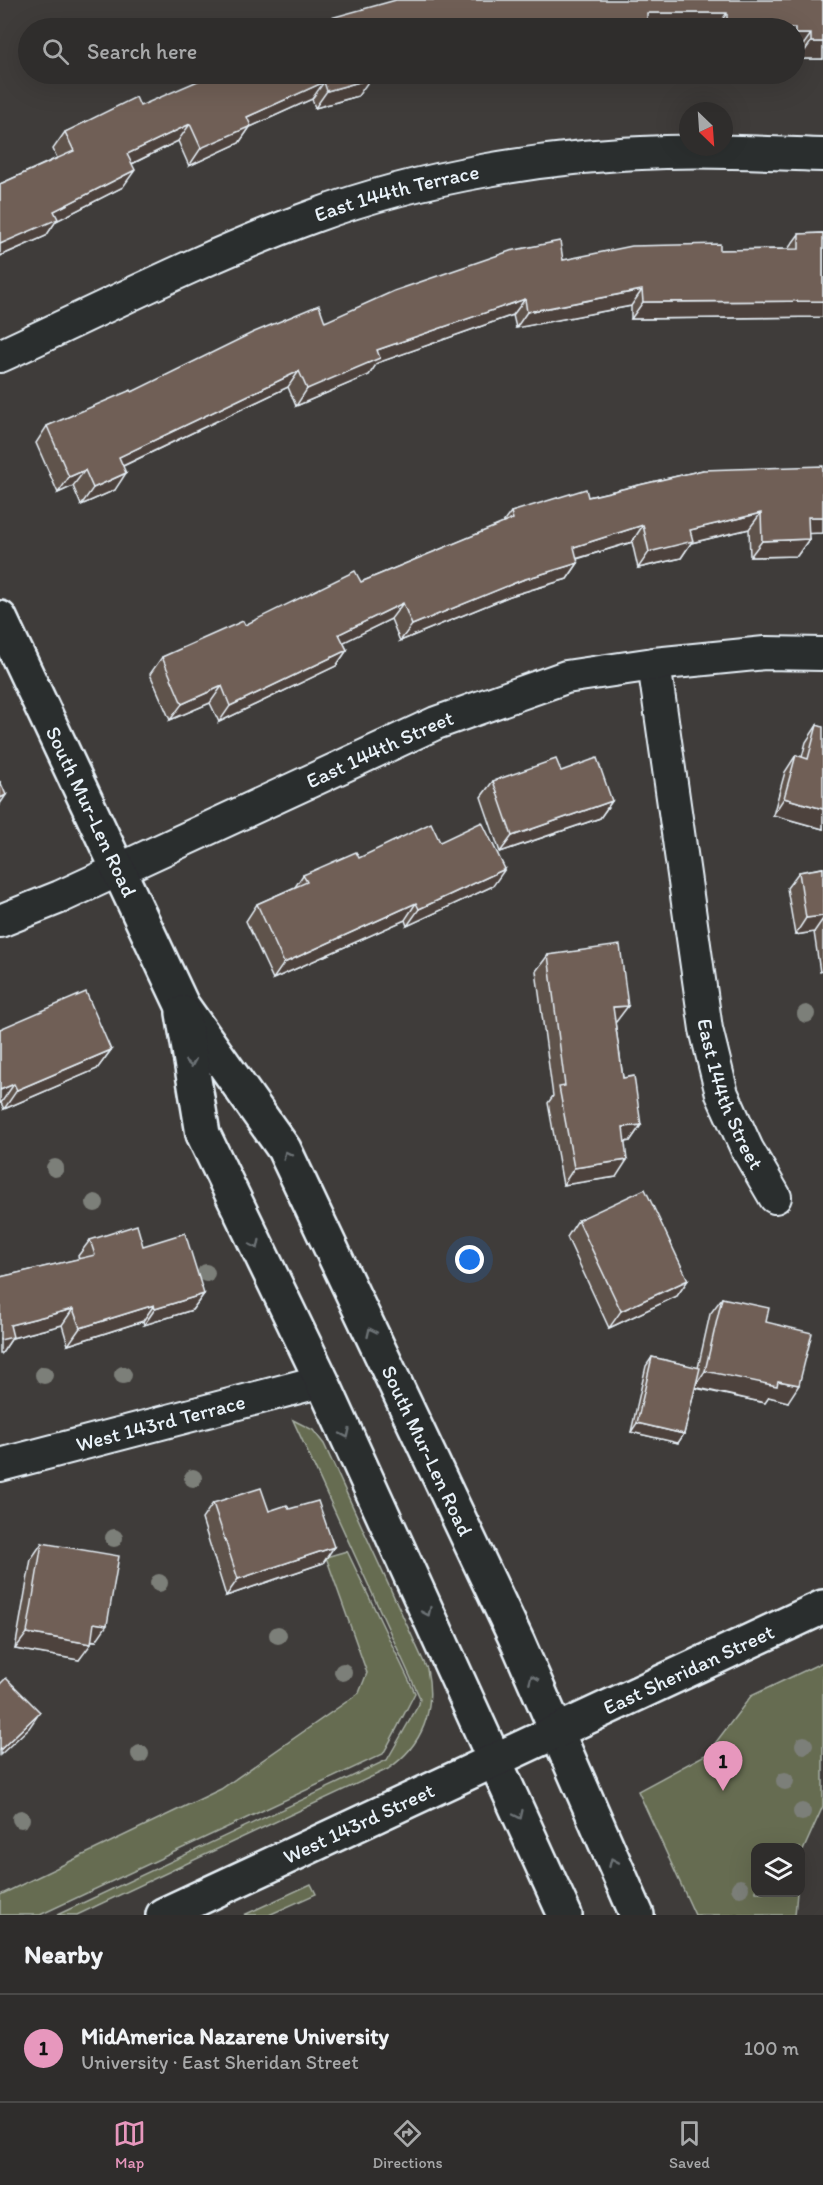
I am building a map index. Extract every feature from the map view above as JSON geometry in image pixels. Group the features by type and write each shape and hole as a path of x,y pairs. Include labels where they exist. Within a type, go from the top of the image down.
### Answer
{"main road":[{"name":"South Mur-Len Road","path":"0,618 182,1005 284,1149 518,1643 637,1915"},
{"name":"South Mur-Len Road","path":"182,1005 202,1134 322,1381 565,1915"},
{"name":"East Sheridan Street","path":"557,1733 823,1607"},
{"name":"West 143rd Street","path":"163,1915 557,1733"}],"street":[{"name":"East 144th Terrace","path":"0,356 227,251 294,224 436,180 553,160 664,152 823,155"},
{"name":"East 144th Street","path":"0,921 118,870 436,723 566,677 654,664 765,653 823,654"},
{"name":"East 144th Street","path":"654,664 706,1029 722,1094 747,1149 775,1197"},
{"name":"West 143rd Terrace","path":"0,1466 322,1381"}],"green space":[{"path":"293,1420 313,1430 324,1444 427,1669 430,1699 424,1725 418,1738 410,1749 388,1769 77,1915 57,1915 387,1760 419,1704 420,1698"},
{"path":"347,1551 415,1693 383,1754 40,1915 0,1915 0,1895 221,1789 359,1693 367,1673 326,1557"},
{"path":"823,1662 823,1806 805,1846 805,1843 751,1843 751,1897 797,1897 795,1915 695,1915 638,1791 707,1754 751,1696"},
{"path":"311,1884 316,1894 269,1915 244,1915"}],"building":[{"path":"396,0 823,0 823,42 811,42 811,34 805,34 805,18 727,18 727,13 647,13 647,18 331,18"},
{"path":"191,84 320,84 247,117 251,126 201,148 190,124 127,154 135,170 54,211 58,219 0,244 0,184 74,151 65,132 136,97 140,106"},
{"path":"325,84 352,84 327,91"},
{"path":"823,233 823,301 643,302 642,290 527,312 525,299 377,350 380,358 307,389 299,371 119,457 126,473 93,488 85,470 69,477 47,426 131,390 132,392 252,333 319,305 325,322 394,291 510,251 560,241 563,260 632,246 720,244 720,250 799,249 799,234"},
{"path":"823,466 823,517 808,517 809,539 762,541 761,513 690,530 693,541 649,552 643,525 574,547 578,563 522,580 412,625 403,603 339,634 347,650 230,706 222,686 182,704 162,657 243,621 245,625 355,571 361,582 513,519 511,512 586,489 588,497 703,470"},
{"path":"817,725 823,727 823,809 784,798 796,755 808,759"},
{"path":"597,758 612,801 512,836 493,781 556,759 561,771"},
{"path":"0,781 6,795 0,798"},
{"path":"482,822 505,869 419,909 416,903 284,963 257,904 307,882 303,875 356,852 359,858 431,823 440,842"},
{"path":"823,868 823,916 806,918 799,872"},
{"path":"620,945 628,1006 613,1007 623,1078 634,1076 641,1125 623,1127 627,1160 574,1168 559,1087 565,1086 548,955"},
{"path":"86,992 111,1050 17,1090 14,1084 0,1090 0,1029"},
{"path":"645,1189 688,1280 621,1311 578,1220"},
{"path":"137,1225 143,1246 185,1233 204,1294 155,1309 154,1305 80,1328 73,1309 10,1325 13,1337 0,1340 0,1277 95,1255 90,1240"},
{"path":"722,1298 769,1308 766,1322 812,1333 799,1385 778,1381 777,1386 705,1371"},
{"path":"652,1357 700,1368 684,1434 637,1423"},
{"path":"261,1488 269,1511 287,1505 289,1509 318,1501 334,1547 238,1579 213,1503"},
{"path":"42,1543 119,1556 107,1625 94,1623 91,1644 27,1633"},
{"path":"6,1678 40,1712 0,1750 0,1684"}],"place":[{"name":"MidAmerica Nazarene University","path":"723,1791"}]}
